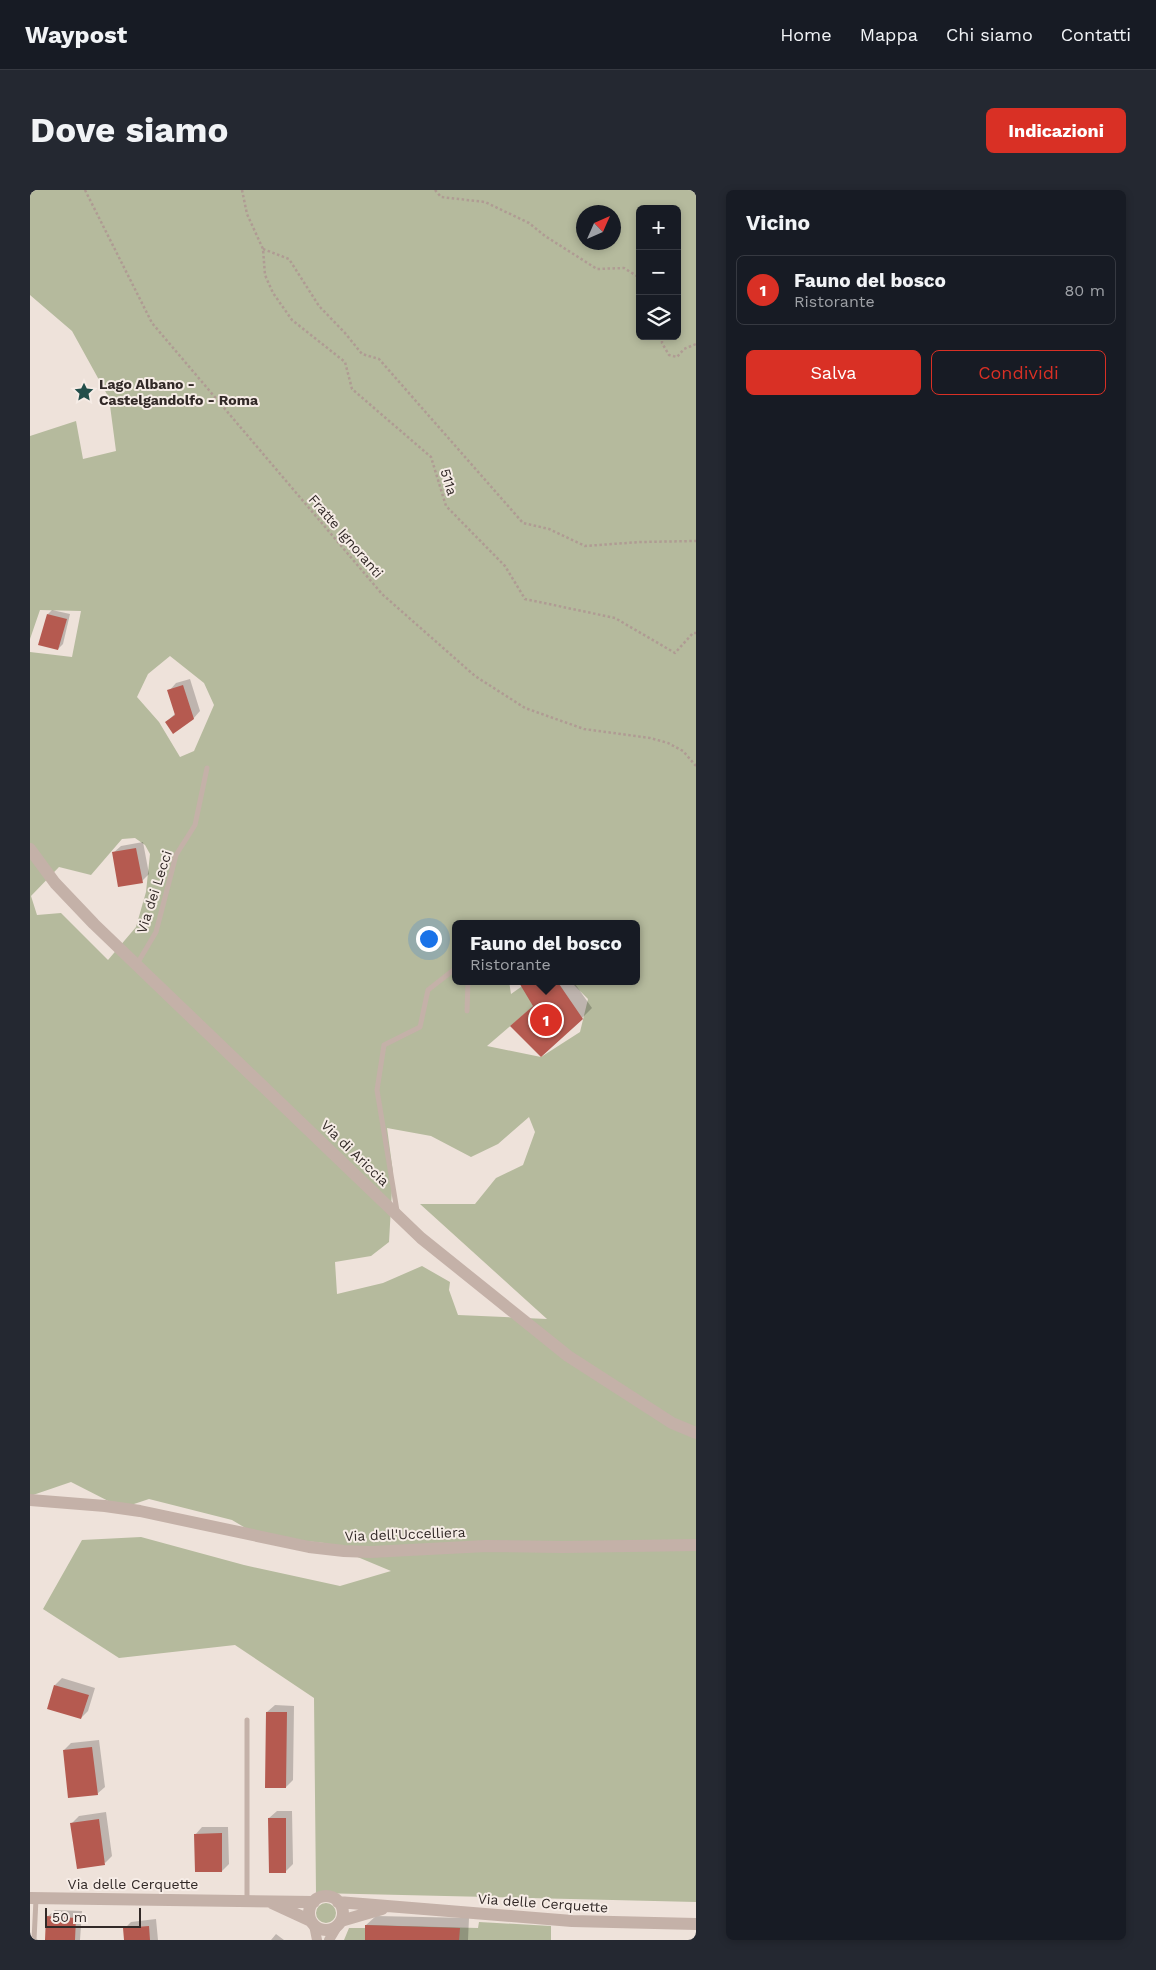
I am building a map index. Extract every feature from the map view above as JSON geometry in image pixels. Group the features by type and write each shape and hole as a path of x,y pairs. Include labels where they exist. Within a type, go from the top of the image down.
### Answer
{"street":[{"name":"Via di Ariccia","path":"30,849 58,887 136,965 421,1238 568,1356 672,1423 696,1433"},
{"name":"Via dell'Uccelliera","path":"30,1500 140,1511 309,1547 344,1552 486,1546 696,1545"},
{"path":"317,1940 310,1911 314,1902 323,1897 328,1897 338,1902 342,1911 339,1923 329,1940"},
{"name":"Via delle Cerquette","path":"33,1898 314,1902"},
{"name":"Via delle Cerquette","path":"265,1900 312,1923"},
{"name":"Via delle Cerquette","path":"338,1902 572,1921 696,1924"},
{"name":"Via delle Cerquette","path":"339,1923 389,1907"},
{"path":"312,1923 323,1930 333,1928 339,1923"}],"lane":[{"name":"Via dei Lecci","path":"136,965 156,932 176,855 195,825 207,768"},
{"path":"398,1216 377,1090 384,1045 420,1027 428,990 452,971"},
{"path":"467,1011 468,985"},
{"path":"247,1720 247,1900"},
{"path":"33,1898 34,1940"}],"path":[{"name":"Fratte Ignoranti","path":"85,190 152,323 382,594 475,676 525,708 584,729 650,738 668,743 683,751 696,766"},
{"path":"242,190 247,214 263,249 288,259 319,306 362,354 379,359 523,523 549,529 585,546 640,542 696,541"},
{"path":"435,190 441,196 485,202 529,223 545,236 597,269 624,268 636,276"},
{"name":"511a","path":"263,249 265,274 273,293 292,320 345,362 352,389 431,457 446,506 505,566 525,599 615,618 675,653 693,633 696,633"},
{"path":"662,340 668,355 677,357 684,349 696,344"}],"green space":[{"path":"30,190 696,190 696,1902 316,1893 314,1698 235,1645 119,1658 43,1609 82,1540 141,1537 244,1565 340,1586 391,1571 324,1543 259,1536 232,1520 149,1499 122,1508 71,1482 30,1496 30,652 72,657 81,611 40,610 30,639 30,436 76,421 83,459 116,451 109,398 72,331 30,295","holes":["170,656 204,683 214,705 194,751 180,757 159,722 137,697 148,674","135,838 145,845 150,854 146,892 136,927 108,960 61,913 37,915 31,896 59,867 91,875 122,839","452,920 640,920 640,985 574,985 588,999 580,1032 541,1057 487,1046 551,991 536,985 524,985 511,994 510,985 452,985","529,1117 535,1132 523,1165 496,1178 475,1204 420,1204 547,1319 458,1315 449,1290 450,1282 422,1266 383,1283 337,1294 335,1262 371,1256 389,1242 393,1172 387,1128 431,1136 471,1157 498,1144"]},
{"path":"326,1903 333,1906 336,1913 333,1920 326,1923 319,1920 316,1913 319,1906"},
{"path":"479,1922 551,1926 551,1940 344,1940 349,1928 365,1928 365,1925 478,1928"}],"building":[{"path":"47,614 67,619 58,650 38,645"},
{"path":"183,685 194,719 173,734 165,722 175,715 167,690"},
{"path":"136,848 143,883 118,887 112,852"},
{"path":"520,985 560,985 583,1019 541,1057 510,1026 533,1006"},
{"path":"54,1685 89,1695 81,1719 47,1709"},
{"path":"266,1712 287,1712 286,1788 265,1788"},
{"path":"92,1747 98,1795 68,1798 63,1750"},
{"path":"268,1818 286,1818 286,1873 269,1873"},
{"path":"99,1819 105,1865 77,1869 70,1823"},
{"path":"222,1833 222,1872 195,1872 194,1834"},
{"path":"46,1916 76,1918 75,1940 45,1940"},
{"path":"365,1925 460,1928 459,1940 365,1940"},
{"path":"149,1926 150,1940 124,1940 123,1928"}],"place":[{"name":"Lago Albano - Castelgandolfo - Roma","path":"84,392"},
{"name":"Fauno del bosco","path":"546,1020"}]}
